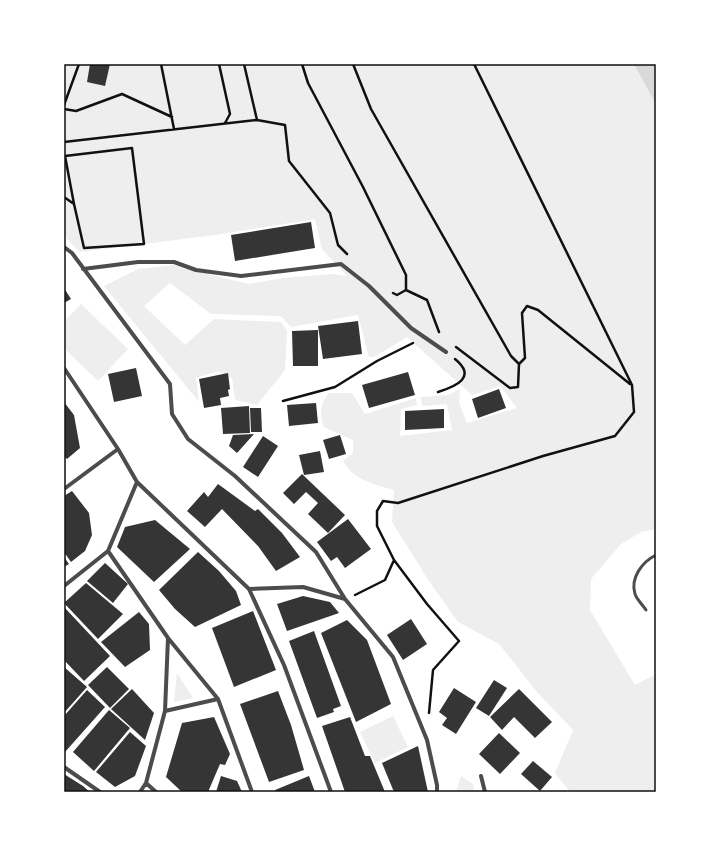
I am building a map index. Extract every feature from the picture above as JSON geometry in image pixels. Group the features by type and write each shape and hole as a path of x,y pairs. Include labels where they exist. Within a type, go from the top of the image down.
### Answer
{"street":[{"path":"64,247 72,253 170,384 172,414 188,439 235,476 316,552 346,600 393,657 427,740 438,785 437,792"},
{"path":"83,269 138,262 174,262 196,270 241,276 341,264 369,286 412,328 446,352"},
{"path":"64,368 118,449 137,482 249,589 284,665 331,792"},
{"path":"64,489 118,449"},
{"path":"64,586 108,551 137,482"},
{"path":"108,551 168,638 218,699 252,792"},
{"path":"249,589 303,587 346,600"},
{"path":"140,792 146,783 165,711 168,638"},
{"path":"165,711 218,699"},
{"path":"64,767 100,792"},
{"path":"481,776 485,792"},
{"path":"146,783 156,792"}],"lane":[{"path":"646,610 635,595 633,580 638,570 656,555"}],"path":[{"path":"64,105 79,64"},
{"path":"161,64 174,129"},
{"path":"219,64 230,114 225,124"},
{"path":"244,64 257,120"},
{"path":"302,64 308,83 363,187 406,275 406,290"},
{"path":"353,64 371,109 512,356 519,364"},
{"path":"429,717 433,670 459,641 394,560 377,526 377,511 383,501 398,503 543,456 615,436 634,412 632,385 474,64"},
{"path":"64,109 76,111 122,94 172,117"},
{"path":"64,142 257,120 285,126 289,161 330,213 338,245 348,255"},
{"path":"64,198 74,204 84,248 144,244 132,148 65,156 74,204"},
{"path":"391,292 397,295 406,290"},
{"path":"406,290 427,300 438,331 443,336"},
{"path":"454,346 510,388 518,387 519,364 525,358 522,313 526,306 538,310 632,385"},
{"path":"283,401 335,387 377,361 409,346 423,336"},
{"path":"438,392 452,388 463,380 465,373 464,366 446,352"},
{"path":"346,600 384,580 394,560"}],"shaded area":[{"path":"64,64 634,64 656,105 656,529 641,532 621,544 591,579 590,610 635,685 656,674 656,792 570,792 555,773 573,730 537,692 499,644 458,622 429,581 392,522 394,490 358,477 352,472 343,461 353,453 353,440 324,427 321,418 322,405 329,393 352,393 365,414 416,398 417,405 401,409 400,436 452,430 447,404 423,406 420,397 448,395 460,389 459,403 467,423 517,408 500,386 472,395 407,337 374,357 369,357 358,315 291,327 281,316 211,314 170,283 144,306 185,345 214,319 281,322 287,331 285,370 257,405 235,400 232,378 218,371 196,378 199,402 104,286 138,269 173,265 248,284 283,278 332,274 347,276 322,249 315,219 215,235 80,252 64,236"},
{"path":"634,64 656,64 656,105"},
{"path":"81,304 128,349 98,381 64,348 64,322"},
{"path":"177,673 193,698 174,702"},
{"path":"393,716 408,747 375,763 360,732"},
{"path":"461,776 473,784 474,792 456,792"}],"building":[{"path":"90,64 110,64 105,86 87,82"},
{"path":"311,222 315,248 235,261 231,235"},
{"path":"64,288 71,299 64,303"},
{"path":"358,321 362,354 323,359 318,326"},
{"path":"318,330 318,366 293,366 292,331"},
{"path":"136,368 142,396 114,402 108,374"},
{"path":"408,372 415,395 369,408 362,385"},
{"path":"228,373 230,389 228,390 229,396 220,398 221,405 204,408 199,379"},
{"path":"499,389 506,408 478,418 472,399"},
{"path":"64,402 74,415 80,448 67,459 64,456"},
{"path":"316,403 318,423 289,426 287,405"},
{"path":"249,406 250,433 223,434 221,408"},
{"path":"250,408 261,408 262,432 251,432"},
{"path":"444,409 444,428 405,430 405,411"},
{"path":"254,434 237,453 229,446 233,435"},
{"path":"340,435 346,454 329,459 323,440"},
{"path":"263,436 278,446 258,477 243,467"},
{"path":"320,451 324,472 304,475 299,455"},
{"path":"302,474 345,515 328,533 308,514 318,503 306,492 294,504 283,493"},
{"path":"218,484 255,511 258,509 282,533 300,557 276,571 258,546 222,509 205,527 187,511 204,492 208,497"},
{"path":"72,491 89,513 92,535 85,551 71,562 64,552 64,496"},
{"path":"348,519 371,549 345,568 337,557 331,561 317,542"},
{"path":"155,520 190,549 154,582 117,547 125,527"},
{"path":"198,552 219,571 236,591 241,605 195,627 175,609 159,590"},
{"path":"64,557 69,564 64,567"},
{"path":"105,563 128,584 113,603 87,581"},
{"path":"86,583 123,614 98,639 64,603"},
{"path":"303,596 330,602 339,613 287,631 277,604"},
{"path":"64,607 110,656 84,681 64,660"},
{"path":"253,611 276,670 234,687 212,628"},
{"path":"139,612 149,624 150,650 125,667 101,642"},
{"path":"411,619 427,644 403,660 387,635"},
{"path":"347,620 367,640 391,704 356,722 321,633"},
{"path":"314,631 341,706 333,709 334,712 317,718 289,641"},
{"path":"64,667 87,687 64,713"},
{"path":"107,667 129,689 110,708 88,685"},
{"path":"494,680 507,688 489,716 476,708"},
{"path":"454,688 476,702 456,734 442,725 447,718 439,712"},
{"path":"132,689 154,713 145,740 111,709"},
{"path":"519,689 552,722 535,738 514,717 502,730 490,717"},
{"path":"87,690 105,707 65,752 64,716"},
{"path":"278,691 291,725 304,770 269,782 240,704"},
{"path":"109,710 130,728 94,771 73,752"},
{"path":"214,717 230,754 225,765 220,764 208,792 182,792 166,777 182,723"},
{"path":"350,717 365,756 370,756 385,792 345,792 322,726"},
{"path":"130,732 146,746 135,776 115,787 96,772"},
{"path":"499,733 520,753 500,774 479,754"},
{"path":"418,746 428,792 394,792 382,763"},
{"path":"533,761 552,777 540,791 521,774"},
{"path":"64,774 83,786 90,792 64,792"},
{"path":"221,776 237,781 242,792 216,792"},
{"path":"309,776 315,792 276,792 275,790"}]}
